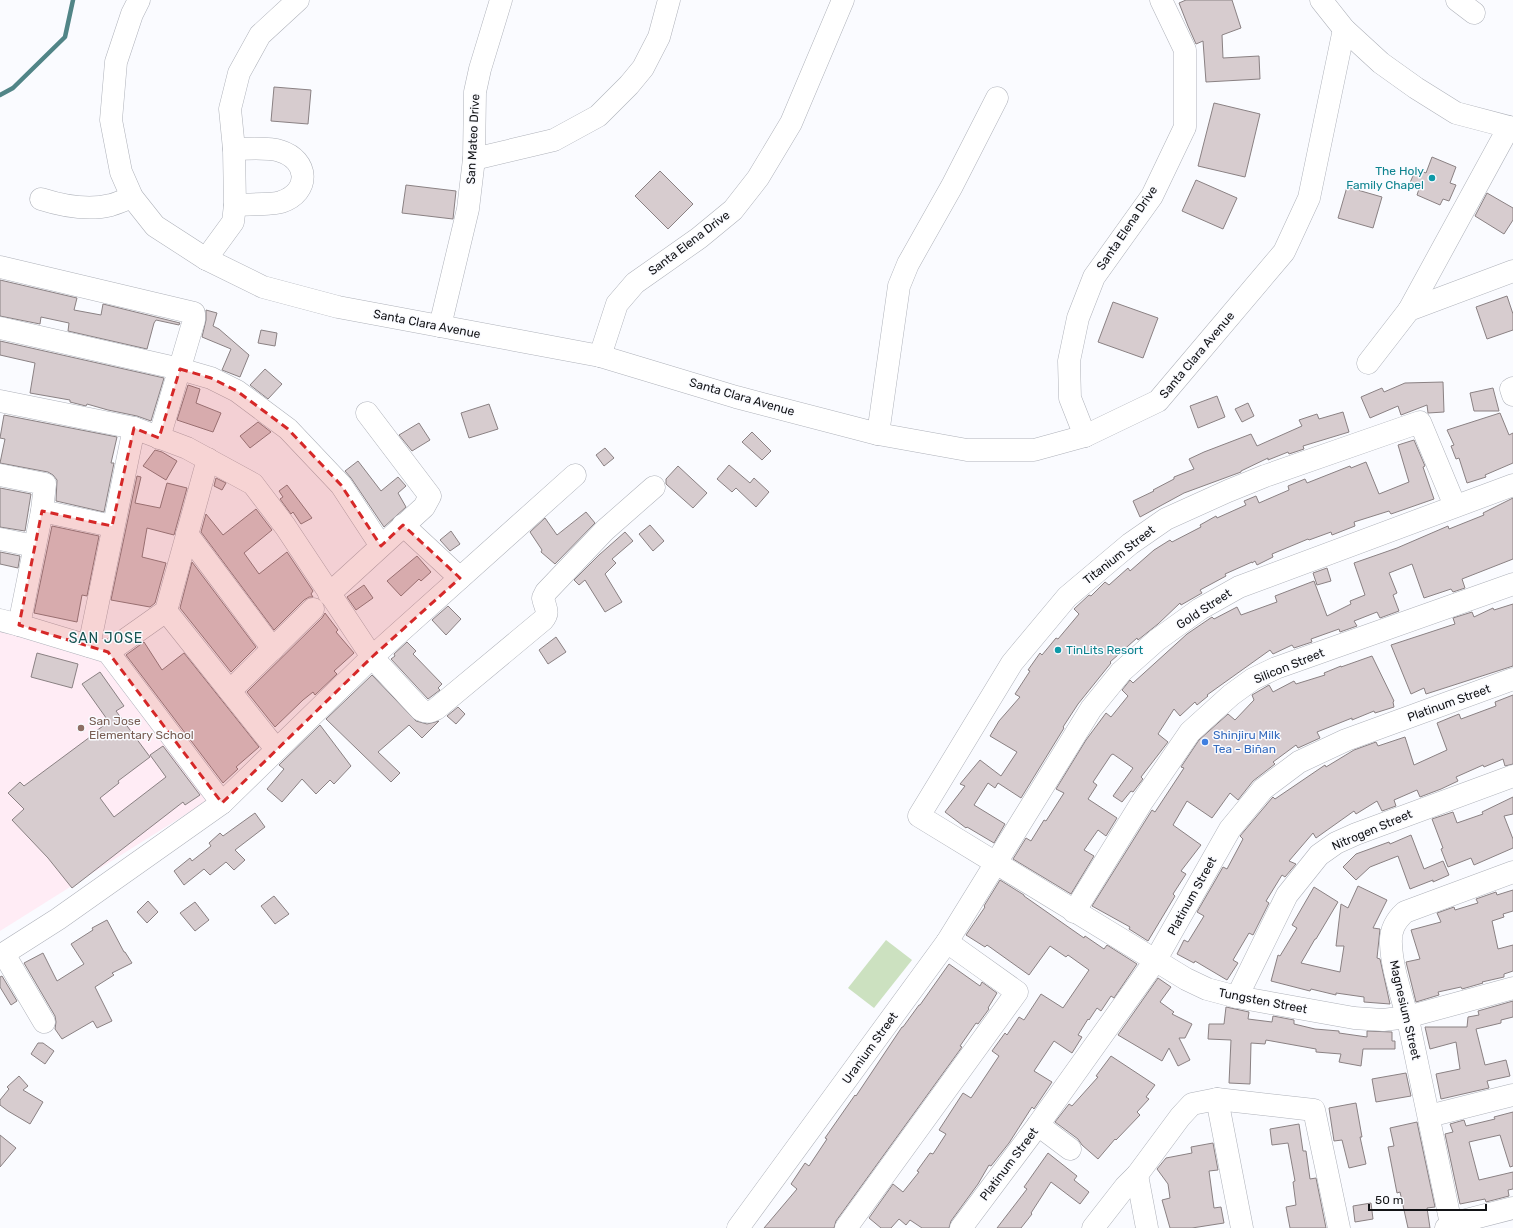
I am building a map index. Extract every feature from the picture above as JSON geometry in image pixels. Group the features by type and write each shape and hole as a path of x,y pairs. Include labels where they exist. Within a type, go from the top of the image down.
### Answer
{"street":[{"name":"Santa Clara Avenue","path":"139,0 132,14 116,62 111,120 121,172 132,197 155,226 206,259 263,287 338,307 600,356 736,397 878,434 967,450 1034,450 1085,436 1158,401 1284,252 1309,198 1344,29"},
{"path":"206,259 233,222 235,205 234,149 230,109 239,73 260,35 298,0"},
{"name":"San Mateo Drive","path":"440,326 468,209 474,159 475,92 480,69 501,0"},
{"path":"474,159 554,140 598,116 643,68 659,37 669,0"},
{"name":"Santa Elena Drive","path":"600,356 617,304 635,283 699,238 733,210 758,178 791,123 843,0"},
{"name":"Santa Elena Drive","path":"1085,436 1070,398 1069,361 1078,318 1094,277 1152,196 1185,128 1185,50 1161,0"},
{"path":"1321,0 1344,29 1381,63 1416,88 1456,112 1511,127 1409,310 1368,363"},
{"path":"1457,0 1474,13"},
{"path":"878,434 899,286 908,264 952,186 997,98"},
{"path":"234,149 278,150 291,156 303,170 303,183 295,194 280,202 235,205"},
{"path":"41,199 63,206 90,208 111,205 132,197"},
{"path":"0,267 194,313 194,320 159,438"},
{"path":"1409,310 1511,269"},
{"path":"0,328 180,368 211,378 237,391 288,429 341,485 381,546"},
{"path":"1513,388 1511,389 1513,395"},
{"path":"0,402 134,428 187,448 253,484 284,526 372,657 421,710 431,712 436,710 544,620 547,616 547,608 543,598 546,592 605,530 654,487"},
{"path":"329,594 424,507 430,496 367,413"},
{"name":"Titanium Street","path":"995,864 919,816 1012,663 1067,597 1130,544 1166,519 1228,491 1265,476 1420,422 1455,506"},
{"path":"99,649 112,526 134,428"},
{"path":"99,649 166,611 208,459"},
{"path":"0,475 46,484 42,511 34,546 9,623 99,649 222,803"},
{"path":"44,1022 2,955 58,918 222,803 372,657 575,475"},
{"name":"Gold Street","path":"995,864 1091,709 1121,672 1157,640 1200,609 1239,587 1513,485"},
{"path":"42,511 112,526"},
{"path":"403,525 460,578"},
{"path":"187,534 273,649"},
{"path":"0,539 34,546"},
{"name":"Silicon Street","path":"1074,912 1142,802 1190,732 1231,695 1253,679 1276,668 1513,584"},
{"path":"230,691 313,609"},
{"path":"166,611 276,750"},
{"name":"Platinum Street","path":"961,1228 1038,1125 1155,961 1230,829 1263,789 1299,762 1346,740 1513,679"},
{"name":"Nitrogen Street","path":"1237,997 1286,895 1319,854 1336,843 1356,834 1513,776"},
{"name":"Tungsten Street","path":"995,864 1186,979 1207,989 1237,997 1354,1018 1383,1020 1407,1017 1513,988"},
{"name":"Uranium Street","path":"738,1228 947,942 995,864"},
{"name":"Magnesium Street","path":"1449,1226 1429,1116 1392,956 1392,931 1396,920 1405,912 1513,872"},
{"path":"855,1225 1017,992 947,942"},
{"path":"1429,1116 1513,1095"},
{"path":"1217,1099 1242,1228"},
{"path":"1093,1228 1137,1175 1180,1117 1192,1104 1217,1099 1314,1110 1339,1228"},
{"path":"1038,1125 1070,1149"},
{"path":"1137,1175 1147,1228"},
{"path":"1449,1226 1513,1208"}],"highlighted area":[{"path":"180,369 211,378 237,391 288,429 341,485 381,546 403,525 460,578 372,657 222,803 108,652 19,625 42,511 112,526 134,428 159,438"}],"shaded area":[{"name":"San Jose Elementary School","path":"0,629 108,660 215,796 0,931"}],"green space":[{"path":"886,940 912,960 874,1008 848,988"}],"building":[{"path":"1186,0 1232,0 1241,28 1222,35 1223,58 1259,56 1260,79 1206,82 1203,41 1196,44 1179,3"},
{"path":"274,87 311,90 308,124 271,121"},
{"path":"1214,103 1260,114 1245,177 1198,166"},
{"name":"The Holy Family Chapel","path":"1432,157 1456,167 1450,183 1456,185 1449,201 1443,199 1440,205 1417,195 1419,189 1409,185 1416,169 1426,173"},
{"path":"660,171 693,204 668,229 635,196"},
{"path":"1196,180 1237,198 1223,229 1182,211"},
{"path":"406,185 456,191 453,219 402,213"},
{"path":"1347,187 1382,197 1373,228 1338,218"},
{"path":"1487,193 1513,208 1513,220 1504,234 1475,216"},
{"path":"0,280 77,298 74,310 101,315 103,304 180,323 179,325 156,320 147,349 68,331 69,323 41,317 40,324 0,316"},
{"path":"1507,296 1513,314 1513,330 1487,339 1476,307"},
{"path":"1113,302 1158,318 1143,358 1098,342"},
{"path":"206,310 217,313 213,326 219,329 249,355 240,377 222,370 231,349 202,337 206,320"},
{"path":"261,330 277,333 275,346 258,343"},
{"path":"0,341 164,378 151,421 137,416 87,404 86,406 70,402 70,400 30,393 35,363 0,355"},
{"path":"265,369 282,384 268,399 250,385"},
{"path":"1443,382 1444,412 1428,413 1427,405 1401,415 1398,406 1370,418 1361,397 1382,388 1384,392 1405,383"},
{"path":"188,385 200,389 196,403 221,413 213,432 177,420"},
{"path":"1493,388 1499,411 1474,411 1470,393"},
{"path":"1217,396 1225,417 1198,428 1190,406"},
{"path":"1248,403 1254,416 1242,422 1235,409"},
{"path":"489,404 498,429 469,438 461,413"},
{"path":"1343,412 1349,432 1303,446 1304,449 1289,454 1288,452 1268,460 1268,458 1241,472 1184,493 1140,517 1133,501 1154,491 1153,490 1174,479 1174,477 1194,469 1189,459 1251,434 1257,446 1302,426 1299,420 1317,414 1319,419"},
{"path":"1500,413 1509,435 1513,433 1513,463 1485,475 1486,477 1467,483 1459,458 1456,459 1451,446 1454,445 1447,430"},
{"path":"4,415 117,437 111,463 114,463 104,512 56,501 57,480 48,472 0,463 5,439 0,438"},
{"path":"258,422 271,432 250,448 240,436"},
{"path":"419,423 430,440 412,451 399,435"},
{"path":"752,432 771,451 762,460 742,442"},
{"path":"1414,440 1425,466 1423,467 1434,499 1391,514 1389,511 1354,522 1355,526 1332,535 1331,532 1309,540 1308,539 1272,554 1273,557 1257,565 1255,561 1225,574 1226,576 1200,590 1202,593 1181,605 1180,603 1158,624 1138,640 1137,638 1110,662 1111,663 1078,704 1021,798 998,783 995,788 988,783 974,805 1005,824 994,843 967,827 966,828 945,812 965,786 960,784 980,760 1001,776 1017,752 990,736 999,721 1020,697 1015,694 1030,671 1028,670 1040,653 1042,655 1079,614 1074,609 1089,595 1091,596 1105,582 1109,585 1128,568 1130,571 1154,550 1170,540 1172,542 1201,527 1200,525 1216,516 1217,518 1246,505 1244,501 1256,496 1259,503 1289,490 1288,486 1305,479 1307,483 1350,466 1351,468 1366,462 1379,494 1409,482 1398,445"},
{"path":"605,448 614,458 604,466 596,455"},
{"path":"155,450 162,452 177,461 166,480 143,466"},
{"path":"358,461 381,491 398,477 406,486 398,493 406,507 384,527 345,471"},
{"path":"729,465 750,483 754,478 769,492 756,507 736,488 732,492 717,479"},
{"path":"678,466 707,493 693,508 666,484 666,479"},
{"path":"137,476 141,477 135,503 160,508 167,483 187,488 174,535 147,528 142,557 166,563 155,603 150,607 111,600"},
{"path":"216,478 226,483 222,490 214,486"},
{"path":"287,485 312,518 301,524 293,512 291,514 280,499 283,497 279,491"},
{"path":"0,488 31,494 25,531 0,527"},
{"path":"1513,498 1513,559 1462,579 1465,588 1453,592 1451,589 1424,598 1412,564 1389,573 1397,593 1393,595 1399,611 1380,618 1377,612 1354,621 1357,626 1340,632 1339,629 1311,639 1312,642 1294,648 1292,645 1273,654 1270,650 1207,695 1208,696 1197,705 1195,702 1180,716 1174,709 1158,734 1168,742 1141,777 1143,779 1133,792 1131,791 1122,802 1113,796 1133,768 1113,754 1111,755 1093,782 1097,785 1088,799 1117,818 1106,836 1098,830 1084,850 1094,856 1071,894 1013,859 1026,838 1031,841 1064,793 1056,789 1086,740 1106,713 1111,717 1128,696 1122,690 1130,680 1133,683 1187,634 1212,617 1214,619 1237,607 1241,615 1277,602 1275,596 1314,581 1327,616 1351,604 1350,601 1365,595 1354,563 1397,548 1448,526 1449,529 1484,515 1483,513"},
{"path":"256,509 272,530 244,553 259,574 287,552 313,591 311,594 313,597 309,597 304,600 274,630 201,532 206,514 223,535"},
{"path":"586,512 595,523 555,564 541,552 542,550 530,532 545,518 557,535"},
{"path":"650,525 664,541 653,551 639,534"},
{"path":"52,526 99,536 87,596 82,595 77,622 34,613"},
{"path":"451,531 460,544 450,551 440,540"},
{"path":"625,532 633,541 612,559 616,563 605,574 622,602 605,612 585,580 579,585 574,580"},
{"path":"0,552 20,556 18,568 0,564"},
{"path":"417,556 431,572 421,581 419,579 401,596 387,581"},
{"path":"192,562 256,647 231,672 180,608"},
{"path":"1327,568 1331,581 1317,585 1313,573"},
{"path":"364,585 373,598 356,610 347,597"},
{"path":"1513,604 1513,666 1426,694 1424,688 1411,694 1391,645 1455,624 1453,618 1472,612 1474,617 1493,608 1494,610"},
{"path":"448,606 461,619 446,635 432,620"},
{"path":"325,613 338,630 336,632 354,653 334,671 337,674 315,695 313,692 275,727 247,692 322,618"},
{"path":"556,637 566,652 548,664 539,650"},
{"path":"144,642 162,670 184,653 259,747 236,767 238,769 223,783 126,655"},
{"path":"407,642 416,651 413,654 442,684 438,688 440,690 428,699 391,659 395,656 394,654"},
{"path":"37,653 78,664 72,688 31,677"},
{"path":"1372,656 1394,701 1394,707 1375,713 1374,711 1352,720 1352,718 1317,732 1320,738 1298,748 1296,745 1273,762 1275,764 1253,781 1238,800 1230,793 1212,818 1187,801 1173,825 1201,845 1181,871 1186,874 1173,894 1175,896 1148,941 1129,929 1130,927 1092,906 1152,810 1155,812 1184,768 1181,767 1199,740 1228,714 1235,720 1254,700 1252,695 1269,685 1273,692 1294,681 1296,684 1325,675 1324,673 1341,666"},
{"path":"100,672 124,706 116,711 150,757 118,781 119,783 100,798 114,817 166,777 150,755 163,746 200,795 185,805 183,802 72,888 48,858 12,820 24,809 8,793 20,782 24,786 109,722 82,684"},
{"path":"372,675 416,721 427,724 439,721 422,738 409,725 378,752 400,773 391,782 326,719"},
{"path":"1513,695 1513,764 1505,766 1503,759 1484,767 1483,765 1456,777 1458,781 1441,789 1420,797 1417,790 1394,800 1396,806 1382,811 1377,801 1356,814 1354,811 1316,838 1313,833 1289,861 1296,864 1285,877 1282,875 1266,901 1269,903 1253,935 1249,933 1233,960 1238,963 1227,980 1195,961 1194,963 1177,954 1184,940 1188,942 1204,916 1197,912 1223,867 1227,869 1243,839 1240,836 1273,797 1275,799 1325,765 1326,767 1354,750 1376,742 1378,746 1405,737 1414,765 1447,750 1437,723 1459,714 1461,719 1496,706 1495,702"},
{"path":"458,707 465,714 456,724 447,716"},
{"path":"320,725 351,766 334,784 330,780 316,794 302,779 282,802 267,789 284,769 279,765"},
{"path":"1513,797 1513,814 1504,816 1513,839 1513,848 1474,865 1471,858 1448,867 1441,849 1443,848 1432,819 1453,812 1457,823 1483,814 1482,812"},
{"path":"255,813 265,827 235,850 245,860 234,870 226,862 210,875 204,869 184,885 174,871 190,858 192,861 211,846 209,843 220,833 223,836"},
{"path":"1411,835 1424,869 1443,861 1449,875 1410,889 1398,856 1370,867 1356,880 1343,867 1356,854 1389,842 1390,844"},
{"path":"1000,880 1024,895 1084,938 1085,936 1104,949 1107,945 1137,964 1114,998 1111,996 1101,1011 1097,1008 1089,1020 1088,1019 1078,1035 1082,1037 1072,1053 1054,1041 1034,1071 1052,1082 1034,1109 1032,1107 1009,1143 991,1166 989,1165 978,1184 951,1221 949,1228 922,1228 910,1220 906,1225 899,1219 891,1228 881,1228 869,1218 893,1184 903,1192 919,1172 917,1171 930,1153 933,1154 946,1134 939,1130 963,1093 971,1098 999,1056 992,1051 1005,1033 1007,1035 1019,1017 1024,1020 1041,994 1063,1008 1089,970 1068,955 1066,957 1050,946 1029,975 987,945 985,947 966,935 985,907 984,906"},
{"path":"1358,886 1387,900 1373,928 1380,929 1377,958 1380,959 1390,1004 1364,1002 1364,997 1336,993 1336,995 1311,989 1310,991 1271,981 1278,955 1280,956 1297,928 1292,925 1314,887 1338,902 1301,963 1340,972 1344,946 1336,946 1341,904 1348,908"},
{"path":"1513,890 1513,911 1503,914 1504,917 1492,921 1498,949 1513,945 1513,971 1504,974 1504,977 1482,982 1483,983 1462,989 1461,987 1438,992 1439,995 1416,1002 1406,962 1420,959 1411,930 1441,922 1437,913 1454,907 1455,910 1478,903 1476,899 1496,892 1497,895"},
{"path":"274,896 289,914 275,924 261,906"},
{"path":"148,901 158,912 147,923 137,912"},
{"path":"195,902 209,920 195,931 180,913"},
{"path":"107,920 124,952 132,963 112,973 114,975 95,987 112,1021 97,1028 93,1021 62,1039 55,1029 55,1016 24,963 43,953 57,981 84,964 71,944 93,930 92,928"},
{"path":"949,964 980,986 982,982 997,993 988,1008 989,1009 978,1024 976,1023 960,1046 962,1047 836,1221 834,1228 764,1228 797,1189 791,1184 805,1163 809,1166 827,1139 825,1138 855,1095 856,1096 902,1027 920,1005"},
{"path":"2,976 17,1001 11,1005 0,987 0,977"},
{"path":"1158,978 1171,987 1160,1002 1174,1012 1172,1014 1192,1024 1185,1038 1179,1038 1190,1060 1178,1066 1169,1048 1162,1061 1118,1035"},
{"path":"1513,1001 1513,1017 1501,1020 1501,1023 1476,1029 1485,1065 1506,1060 1510,1076 1487,1081 1489,1088 1441,1099 1436,1074 1460,1069 1456,1042 1430,1049 1425,1027 1467,1027 1468,1017 1479,1015 1478,1011"},
{"path":"1226,1007 1249,1012 1248,1019 1272,1022 1273,1016 1294,1020 1294,1024 1315,1029 1339,1031 1339,1033 1367,1037 1367,1031 1392,1032 1392,1041 1395,1041 1395,1049 1363,1049 1361,1066 1339,1062 1341,1054 1316,1052 1316,1049 1266,1040 1265,1044 1251,1043 1250,1084 1229,1083 1231,1040 1208,1039 1209,1024 1224,1024"},
{"path":"38,1043 43,1043 54,1051 45,1064 31,1054"},
{"path":"1111,1056 1155,1085 1146,1097 1149,1099 1137,1112 1140,1115 1116,1140 1115,1139 1098,1159 1082,1145 1078,1139 1055,1122 1069,1104 1072,1106 1098,1077 1096,1076"},
{"path":"1406,1073 1411,1096 1376,1102 1372,1079"},
{"path":"19,1076 28,1086 23,1090 43,1102 30,1124 0,1105 0,1100 9,1089 7,1087"},
{"path":"1356,1103 1362,1137 1360,1137 1366,1164 1349,1168 1342,1140 1334,1141 1329,1108"},
{"path":"1513,1112 1513,1166 1510,1167 1500,1135 1469,1142 1479,1180 1513,1172 1513,1189 1508,1190 1509,1196 1486,1202 1485,1199 1460,1204 1445,1134 1453,1132 1450,1124 1464,1120 1466,1126 1495,1119 1494,1117"},
{"path":"1417,1122 1435,1207 1427,1208 1430,1228 1408,1228 1400,1192 1397,1193 1388,1147 1394,1146 1390,1128"},
{"path":"1299,1124 1303,1151 1306,1151 1310,1179 1316,1178 1326,1228 1290,1228 1286,1207 1296,1205 1293,1182 1295,1181 1288,1143 1272,1145 1270,1129"},
{"path":"0,1135 16,1148 0,1167"},
{"path":"1213,1143 1218,1170 1209,1171 1214,1208 1221,1207 1224,1223 1192,1228 1170,1228 1162,1200 1170,1198 1168,1184 1157,1169 1166,1158 1192,1153 1191,1147"},
{"path":"1048,1153 1077,1176 1074,1180 1089,1192 1080,1204 1051,1182 1031,1213 1032,1214 1021,1228 997,1228 1027,1189 1024,1187"},
{"path":"1371,1203 1373,1219 1355,1222 1353,1206"}],"waterway":[{"path":"0,95 13,88 65,37 73,0"}],"place":[{"name":"The Holy Family Chapel","path":"1432,178"},
{"name":"TinLits Resort","path":"1058,650"},
{"name":"San Jose Elementary School","path":"81,728"},
{"name":"Shinjiru Milk Tea - Biñan","path":"1205,742"}],"district":[{"name":"SAN JOSE","path":"106,638"}]}
